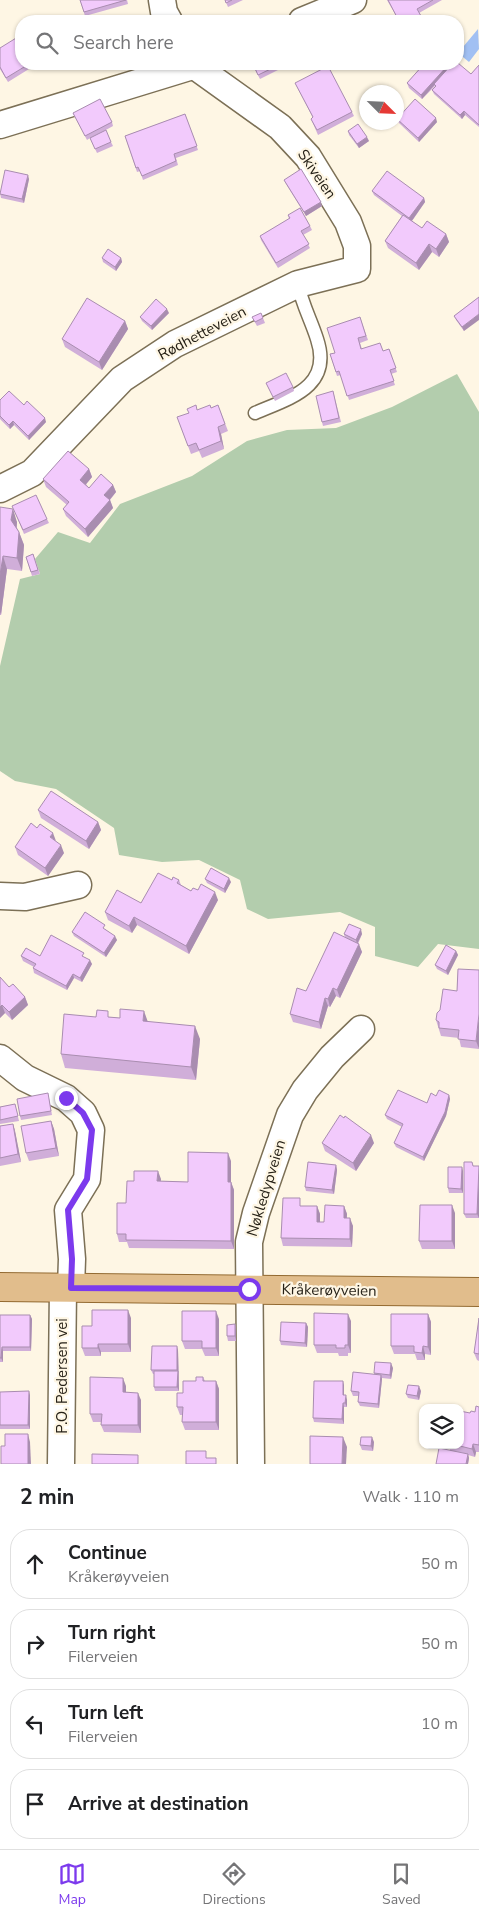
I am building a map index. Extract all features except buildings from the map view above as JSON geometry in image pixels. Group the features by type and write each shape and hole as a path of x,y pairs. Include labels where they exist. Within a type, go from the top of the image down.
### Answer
{"main road":[{"name":"Kråkerøyveien","path":"0,1287 479,1292"}],"street":[{"path":"162,0 166,15"},
{"path":"317,15 353,0"},
{"name":"Skiveien","path":"0,125 179,70"},
{"name":"Skiveien","path":"202,70 280,127 308,157 348,222 357,246 357,269"},
{"name":"Rødhetteveien","path":"0,489 32,473 122,379 175,344 298,284 357,269"},
{"path":"0,896 24,896 78,885"},
{"name":"Nøkledypveien","path":"251,1464 249,1242 256,1213 290,1115 310,1083 332,1057 360,1030"},
{"name":"P.O. Pedersen vei","path":"0,1058 25,1078 66,1098 83,1113 92,1130 87,1179 68,1210 72,1259 67,1288 61,1464"}],"lane":[{"path":"255,413 306,389 315,380 319,369 321,354 318,340 302,302 298,284"}],"green space":[{"path":"457,374 479,412 479,949 438,944 418,967 375,956 375,927 340,912 268,919 247,909 240,880 199,860 162,862 119,855 114,828 56,789 15,781 0,771 0,666 20,579 40,574 35,559 58,532 90,543 120,504 192,476 247,441 287,430 336,428 392,407"}],"water":[{"path":"478,29 479,49 469,62 464,58 464,46"}],"route":[{"path":"66,1098 83,1113 92,1130 87,1179 68,1210 72,1259 71,1288 249,1289"}]}
